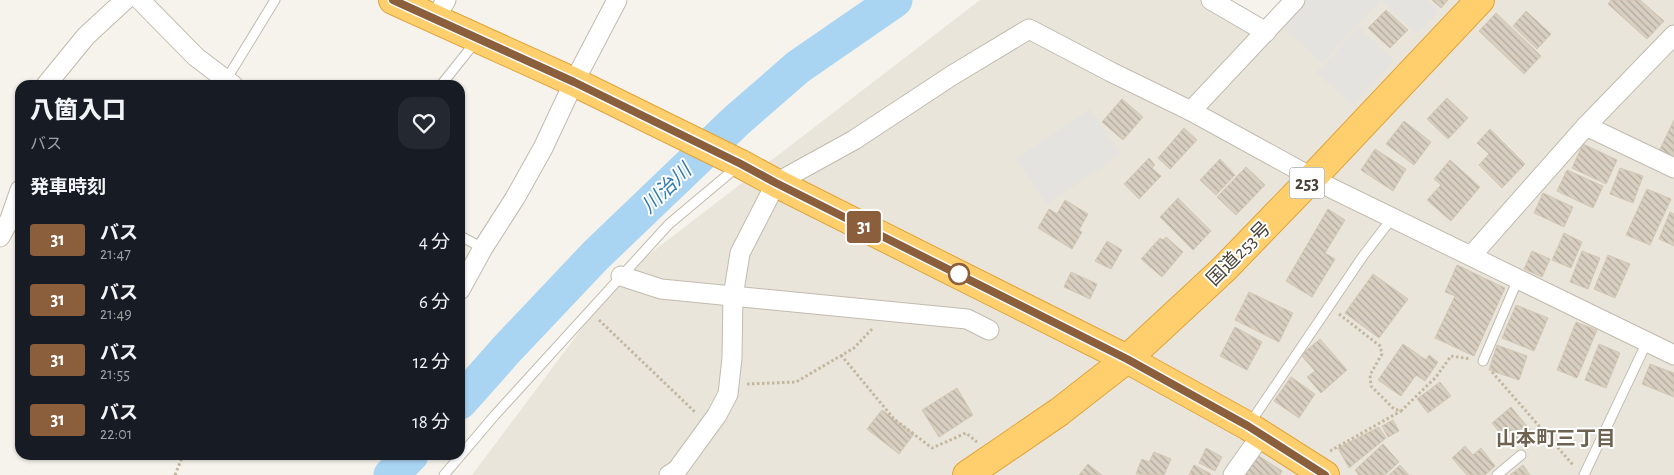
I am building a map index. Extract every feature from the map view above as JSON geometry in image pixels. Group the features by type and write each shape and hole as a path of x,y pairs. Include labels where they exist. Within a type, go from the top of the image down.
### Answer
{"highway":[{"path":"393,0 441,9 478,38 574,82 741,164 1127,359 1255,430 1316,470"},
{"name":"国道253号","path":"967,475 1059,412 1127,359 1224,269 1313,178 1480,0"}],"street":[{"path":"50,80 86,36 125,0"},
{"path":"140,0 196,57 227,80"},
{"path":"465,281 538,157 574,82 617,0"},
{"path":"1212,0 1266,32"},
{"path":"1191,110 1296,0"},
{"path":"669,475 676,470 717,416 728,394 732,358 733,297 740,254 776,183 854,140 951,76 1029,29 1110,72 1191,110 1334,189 1674,355"},
{"path":"1471,256 1586,126 1674,35"},
{"path":"1586,126 1674,168"},
{"path":"0,237 10,219 15,204"},
{"path":"621,276 661,289 967,320 989,330"},
{"path":"1233,475 1255,430"}],"lane":[{"path":"231,80 275,0"},
{"path":"445,80 478,38"},
{"path":"465,450 495,414 669,224 741,164"},
{"path":"1255,430 1328,306 1363,256 1393,218"},
{"path":"465,239 483,248"},
{"path":"1483,361 1518,279"},
{"path":"1584,475 1647,342"},
{"path":"1497,475 1521,456"},
{"path":"444,475 457,460"}],"path":[{"path":"1328,306 1380,346 1382,354 1370,376 1371,386 1394,409 1401,411"},
{"path":"590,311 692,410 710,424"},
{"path":"729,385 796,382 854,348 889,312"},
{"path":"841,355 894,419 932,448 966,433 977,442"},
{"path":"1316,470 1401,411 1436,377 1451,356 1483,361 1575,468"},
{"path":"175,475 181,460"}],"shaded area":[{"path":"980,0 1212,0 1266,32 1295,0 1674,0 1674,475 472,475 621,276"},
{"path":"1306,0 1381,0 1322,63 1282,26"},
{"path":"1381,0 1427,0 1439,11 1417,34"},
{"path":"1358,27 1394,60 1353,105 1317,73"},
{"path":"1090,109 1121,154 1047,204 1016,159"}],"building":[{"path":"1432,0 1448,0 1441,8"},
{"path":"1611,0 1640,0 1664,21 1647,39 1608,4"},
{"path":"1386,10 1408,30 1390,48 1368,28"},
{"path":"1526,11 1551,34 1537,49 1513,26"},
{"path":"1496,13 1541,56 1524,74 1479,31"},
{"path":"1447,98 1468,118 1448,139 1427,119"},
{"path":"1122,99 1143,117 1123,140 1102,122"},
{"path":"1674,120 1674,158 1659,151"},
{"path":"1404,121 1431,142 1414,165 1386,144"},
{"path":"1184,128 1197,140 1170,169 1158,158"},
{"path":"1490,129 1525,164 1502,188 1479,165 1489,154 1477,143"},
{"path":"1583,144 1617,160 1606,184 1572,168"},
{"path":"1375,149 1406,169 1393,191 1361,170"},
{"path":"1149,158 1155,165 1152,168 1161,176 1139,199 1124,184"},
{"path":"1220,159 1235,175 1216,195 1200,180"},
{"path":"1450,160 1480,187 1451,221 1427,200 1441,185 1434,179"},
{"path":"1246,167 1265,185 1236,215 1217,197"},
{"path":"1620,168 1643,176 1633,203 1610,194"},
{"path":"1567,170 1603,186 1593,208 1557,191"},
{"path":"1647,189 1671,199 1650,245 1626,235"},
{"path":"1543,193 1573,207 1564,227 1534,213"},
{"path":"1178,198 1211,231 1193,250 1160,217"},
{"path":"1065,200 1088,214 1079,230 1082,232 1072,249 1038,228 1049,209 1057,214"},
{"path":"1328,209 1345,220 1325,253 1335,259 1312,297 1286,281"},
{"path":"1670,212 1674,214 1674,246 1659,239"},
{"path":"1564,233 1582,242 1571,268 1552,260"},
{"path":"1166,237 1183,252 1162,277 1141,259 1160,238 1163,240"},
{"path":"1107,241 1122,250 1111,269 1095,261"},
{"path":"1532,251 1550,259 1542,277 1524,269"},
{"path":"1582,251 1600,258 1588,289 1570,282"},
{"path":"1608,255 1630,264 1615,298 1594,289"},
{"path":"1457,265 1505,288 1474,356 1435,338 1455,296 1445,292"},
{"path":"1071,272 1097,284 1090,299 1064,287"},
{"path":"1373,274 1408,299 1379,338 1345,313"},
{"path":"1249,292 1293,313 1279,342 1235,320"},
{"path":"1516,305 1548,318 1534,351 1502,338"},
{"path":"1576,322 1597,330 1577,378 1557,370"},
{"path":"1235,327 1262,342 1247,370 1220,356"},
{"path":"1320,339 1347,370 1321,393 1307,377 1315,371 1301,355"},
{"path":"1403,344 1426,360 1429,355 1438,362 1425,381 1416,375 1401,396 1378,380"},
{"path":"1599,344 1620,353 1606,388 1585,380"},
{"path":"1497,345 1527,356 1519,380 1489,370"},
{"path":"1650,364 1674,373 1674,397 1642,384"},
{"path":"1291,377 1315,394 1299,418 1274,401"},
{"path":"1440,382 1451,396 1428,413 1417,399"},
{"path":"957,388 973,415 939,437 922,410"},
{"path":"1511,407 1531,431 1515,445 1508,435 1504,438 1492,423"},
{"path":"882,410 914,434 899,454 867,429"},
{"path":"1393,420 1399,431 1388,437 1382,426"},
{"path":"1379,427 1386,438 1349,468 1338,448"},
{"path":"1383,444 1399,462 1385,475 1359,475 1355,470"},
{"path":"1465,446 1473,455 1481,448 1495,466 1485,475 1467,475 1452,458"},
{"path":"1206,448 1222,457 1215,471 1199,463"},
{"path":"1154,452 1171,459 1164,475 1136,474 1142,459 1149,462"},
{"path":"1256,454 1282,471 1280,475 1243,475"},
{"path":"1088,464 1102,475 1079,475"},
{"path":"1194,465 1211,474 1189,475"},
{"path":"1400,465 1409,475 1389,475"},
{"path":"1523,465 1530,475 1510,475"}],"waterway":[{"name":"川治川","path":"465,396 595,256 736,121 798,67 895,0"},
{"name":"川治川","path":"391,475 406,460"}],"bus line":[{"name":"31","path":"393,0 574,82 1127,359 1262,434 1325,475"}],"district":[{"name":"山本町三丁目","path":"1556,438"}]}
